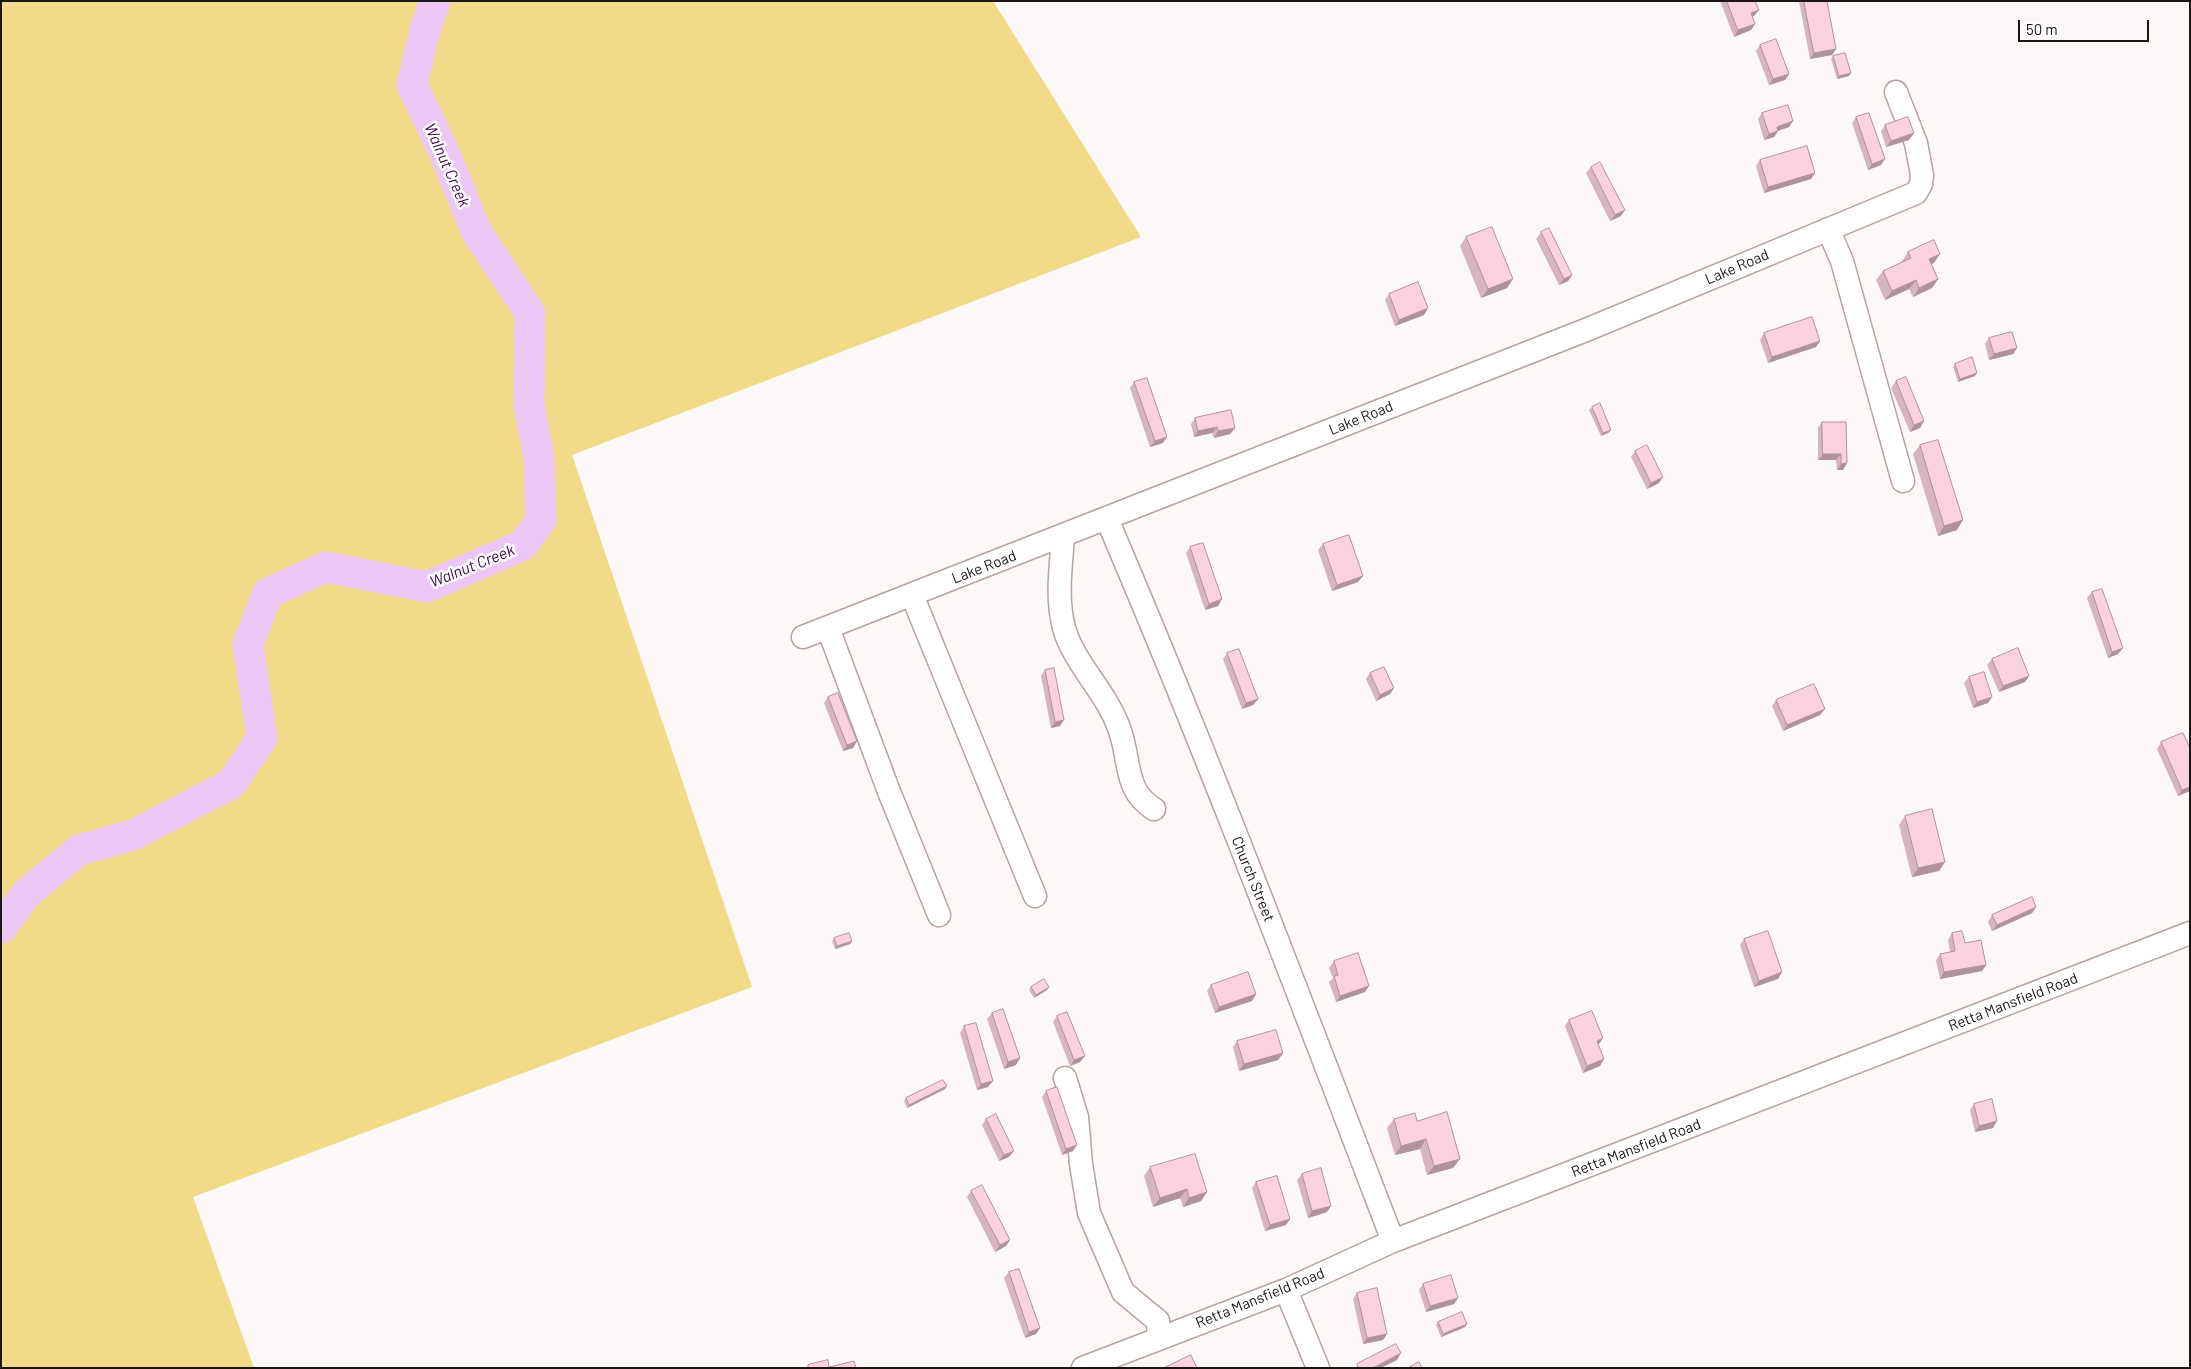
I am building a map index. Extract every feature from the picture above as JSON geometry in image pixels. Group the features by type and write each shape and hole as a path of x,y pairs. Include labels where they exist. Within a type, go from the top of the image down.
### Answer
{"street":[{"name":"Lake Road","path":"804,637 1586,330 1916,193 1921,184 1920,164 1914,133 1896,92"},
{"path":"1828,229 1842,261 1903,481"},
{"name":"Church Street","path":"1107,519 1154,628 1273,928 1393,1241"},
{"path":"1063,536 1060,596 1068,639 1119,727 1132,786 1142,802 1154,810"},
{"path":"912,594 1035,896"},
{"path":"828,628 888,789 939,915"},
{"name":"Retta Mansfield Road","path":"1083,1368 1286,1290 1393,1241 2190,933"},
{"path":"1064,1078 1077,1117 1081,1164 1089,1213 1123,1292 1158,1321 1159,1339"},
{"path":"1286,1290 1318,1368"}],"shaded area":[{"path":"1,1 993,1 1141,237 572,455 752,987 193,1197 254,1368 1,1368"}],"building":[{"path":"1727,1 1755,1 1759,10 1751,13 1755,24 1738,30"},
{"path":"1804,1 1827,1 1836,49 1814,53"},
{"path":"1776,39 1789,74 1773,79 1760,45"},
{"path":"1845,53 1851,73 1839,76 1833,56"},
{"path":"1788,105 1793,121 1777,127 1778,131 1769,134 1762,113"},
{"path":"1869,113 1885,159 1872,164 1856,117"},
{"path":"1908,117 1914,133 1891,141 1885,125"},
{"path":"1807,146 1815,173 1768,187 1760,160"},
{"path":"1600,162 1625,210 1615,215 1591,167"},
{"path":"1492,227 1513,279 1488,289 1466,237"},
{"path":"1549,228 1572,275 1564,279 1541,232"},
{"path":"1934,240 1940,254 1929,259 1938,279 1919,288 1916,280 1892,291 1883,271 1911,258 1908,252"},
{"path":"1418,282 1428,308 1399,320 1389,294"},
{"path":"1812,317 1820,341 1772,357 1764,333"},
{"path":"2012,332 2017,348 1994,354 1989,338"},
{"path":"1972,357 1977,373 1960,379 1955,364"},
{"path":"1906,377 1924,421 1914,425 1896,381"},
{"path":"1147,378 1167,437 1155,441 1134,382"},
{"path":"1600,403 1611,430 1603,433 1592,407"},
{"path":"1231,410 1235,428 1218,431 1217,427 1198,431 1195,418"},
{"path":"1822,422 1846,422 1847,463 1841,464 1841,454 1823,454"},
{"path":"1938,440 1963,520 1944,526 1920,445"},
{"path":"1647,445 1663,477 1651,483 1635,451"},
{"path":"1349,535 1363,576 1337,585 1323,544"},
{"path":"1203,543 1222,599 1209,604 1190,547"},
{"path":"2102,589 2123,648 2112,652 2092,592"},
{"path":"2018,648 2029,676 2003,686 1992,659"},
{"path":"1239,649 1258,699 1246,703 1227,653"},
{"path":"1384,667 1394,688 1380,695 1370,673"},
{"path":"1054,668 1064,720 1055,722 1045,670"},
{"path":"1984,672 1992,697 1977,702 1969,677"},
{"path":"1814,684 1825,709 1787,725 1776,700"},
{"path":"838,693 857,741 847,745 828,697"},
{"path":"2183,733 2190,748 2190,787 2182,790 2161,742"},
{"path":"1932,809 1945,862 1918,868 1905,816"},
{"path":"2032,897 2036,907 1997,925 1992,915"},
{"path":"1768,931 1782,972 1759,981 1744,939"},
{"path":"1962,931 1965,943 1981,940 1986,965 1944,972 1940,954 1955,951 1952,933"},
{"path":"849,933 852,941 837,946 834,938"},
{"path":"1358,953 1369,986 1340,996 1334,976 1338,975 1334,961"},
{"path":"1248,972 1256,994 1219,1007 1211,985"},
{"path":"1044,979 1049,987 1036,995 1031,987"},
{"path":"1003,1009 1020,1058 1008,1062 992,1013"},
{"path":"1592,1011 1603,1038 1597,1041 1604,1059 1587,1066 1569,1020"},
{"path":"1067,1012 1085,1056 1074,1060 1057,1016"},
{"path":"976,1023 993,1081 981,1084 964,1026"},
{"path":"1276,1030 1283,1053 1244,1064 1237,1041"},
{"path":"943,1080 947,1086 909,1105 906,1098"},
{"path":"1057,1087 1077,1145 1066,1149 1046,1091"},
{"path":"1992,1099 1997,1121 1979,1126 1974,1104"},
{"path":"1447,1112 1460,1159 1434,1166 1426,1139 1401,1146 1394,1119 1415,1113 1417,1121"},
{"path":"996,1114 1014,1151 1004,1155 986,1119"},
{"path":"1195,1154 1207,1192 1189,1198 1187,1189 1160,1198 1150,1167"},
{"path":"1321,1168 1331,1206 1312,1211 1302,1174"},
{"path":"1277,1176 1290,1219 1270,1225 1256,1182"},
{"path":"982,1185 1010,1240 1000,1245 971,1191"},
{"path":"1019,1269 1040,1328 1029,1332 1009,1272"},
{"path":"1451,1275 1458,1298 1430,1306 1423,1284"},
{"path":"1377,1288 1387,1334 1367,1338 1357,1293"},
{"path":"1462,1312 1467,1324 1443,1334 1438,1322"},
{"path":"1396,1344 1401,1353 1373,1368 1358,1368 1357,1364"},
{"path":"1191,1355 1197,1368 1164,1368"},
{"path":"828,1360 829,1367 854,1361 856,1368 808,1368 808,1365"},
{"path":"1419,1362 1422,1368 1408,1368"}],"waterway":[{"name":"Walnut Creek","path":"1,928 26,894 79,850 133,835 231,784 262,738 248,644 268,593 326,567 427,587 523,545 541,520 539,458 529,404 530,313 477,233 444,152 412,85 426,26 435,1"}]}
